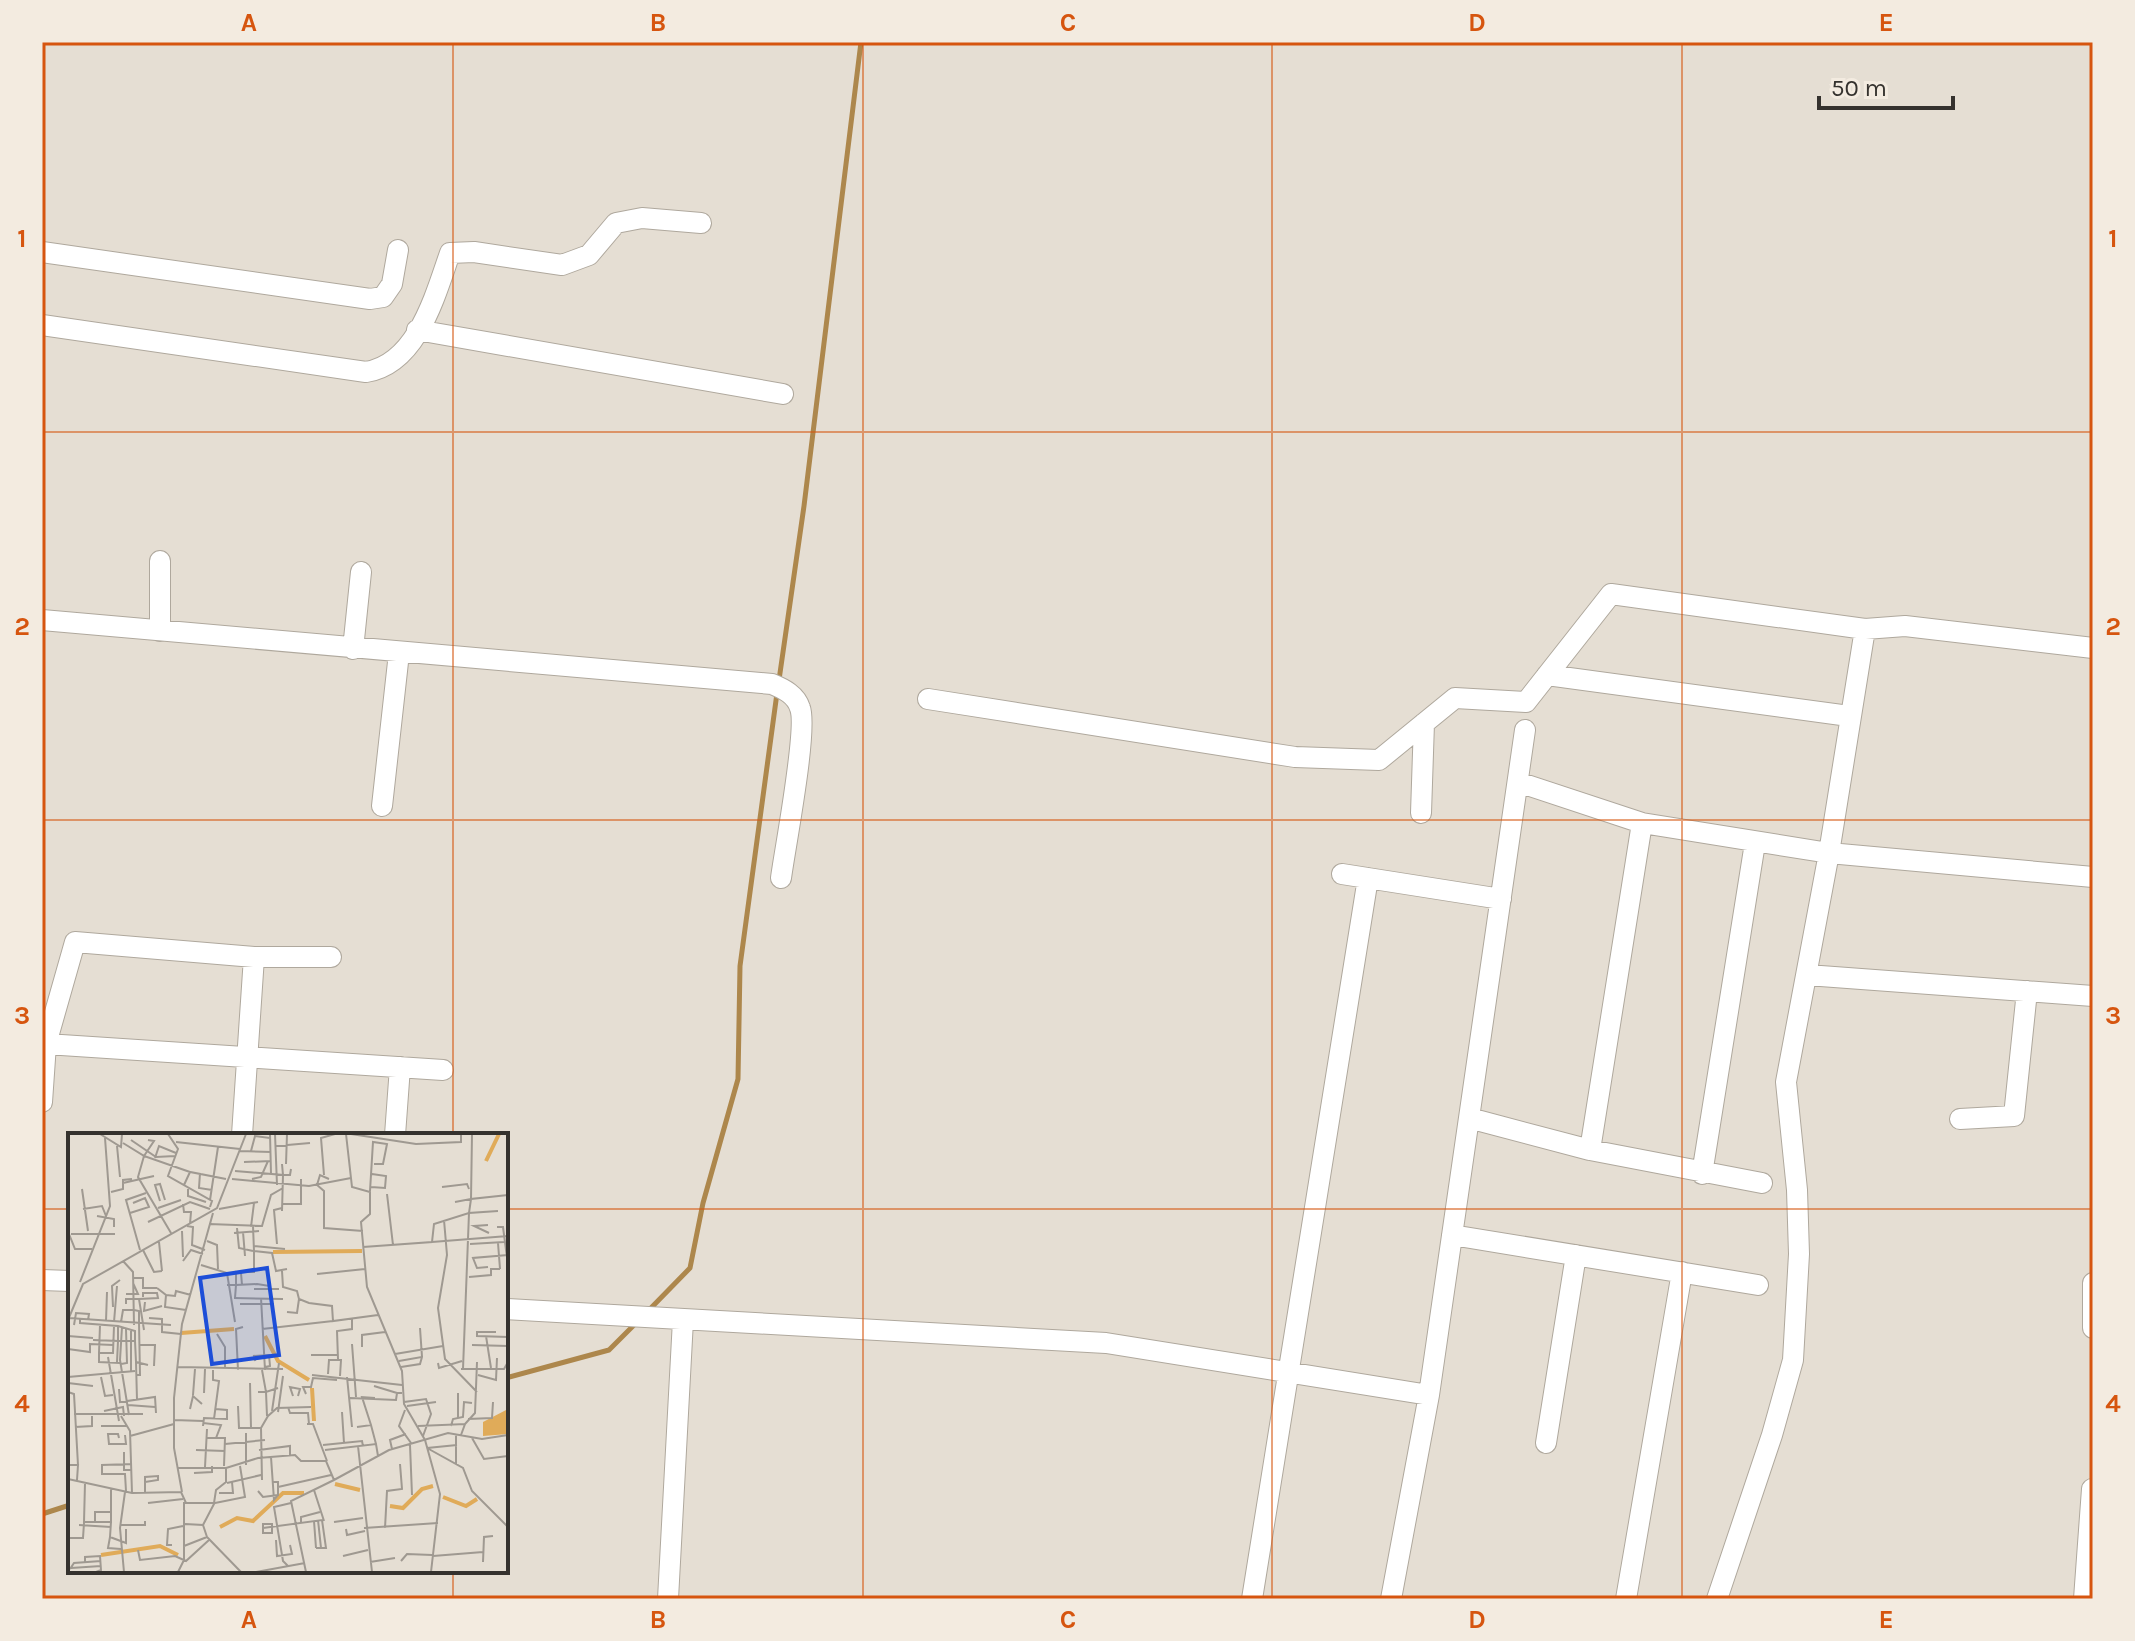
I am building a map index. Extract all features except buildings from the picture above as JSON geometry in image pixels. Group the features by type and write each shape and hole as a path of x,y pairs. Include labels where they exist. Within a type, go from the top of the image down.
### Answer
{"street":[{"path":"42,325 366,372 382,369 409,349 450,253 474,252 562,265 589,255 616,223 642,218 701,223"},
{"path":"42,252 370,299 383,297 392,284 398,250"},
{"path":"417,330 783,394"},
{"path":"160,561 160,631"},
{"path":"353,649 361,572"},
{"path":"928,699 1295,757 1379,760 1455,698 1526,702 1611,594 1865,629 1905,626 2093,648"},
{"path":"42,620 779,687 801,708 800,739 781,878"},
{"path":"1717,1599 1793,1360 1798,1206 1786,1082 1829,853 1865,629"},
{"path":"382,806 399,653"},
{"path":"1547,675 1849,716"},
{"path":"1421,813 1424,723"},
{"path":"1391,1599 1429,1395 1525,730"},
{"path":"1518,782 1642,823 1755,843 1829,853 2093,877"},
{"path":"1590,1150 1642,823"},
{"path":"1702,1174 1755,843"},
{"path":"1342,874 1501,899"},
{"path":"1252,1599 1368,878"},
{"path":"42,1102 44,1044 75,942 254,957 331,957"},
{"path":"242,1133 254,957"},
{"path":"1807,975 2093,996"},
{"path":"1960,1119 2014,1116 2027,991"},
{"path":"44,1044 443,1070"},
{"path":"395,1133 400,1067"},
{"path":"1469,1118 1590,1150 1702,1174 1762,1183"},
{"path":"1452,1235 1758,1285"},
{"path":"1546,1443 1576,1255"},
{"path":"1626,1599 1682,1272"},
{"path":"42,1280 68,1281"},
{"path":"2093,1283 2093,1328"},
{"path":"508,1309 1106,1343 1429,1395"},
{"path":"668,1599 683,1320"},
{"path":"2084,1599 2092,1489"}],"waterway":[{"path":"779,680 804,506 861,42"},
{"path":"649,1310 690,1268 703,1203 738,1079 740,966 777,693"},
{"path":"508,1377 609,1350 636,1323"},
{"path":"42,1514 68,1506"}]}
